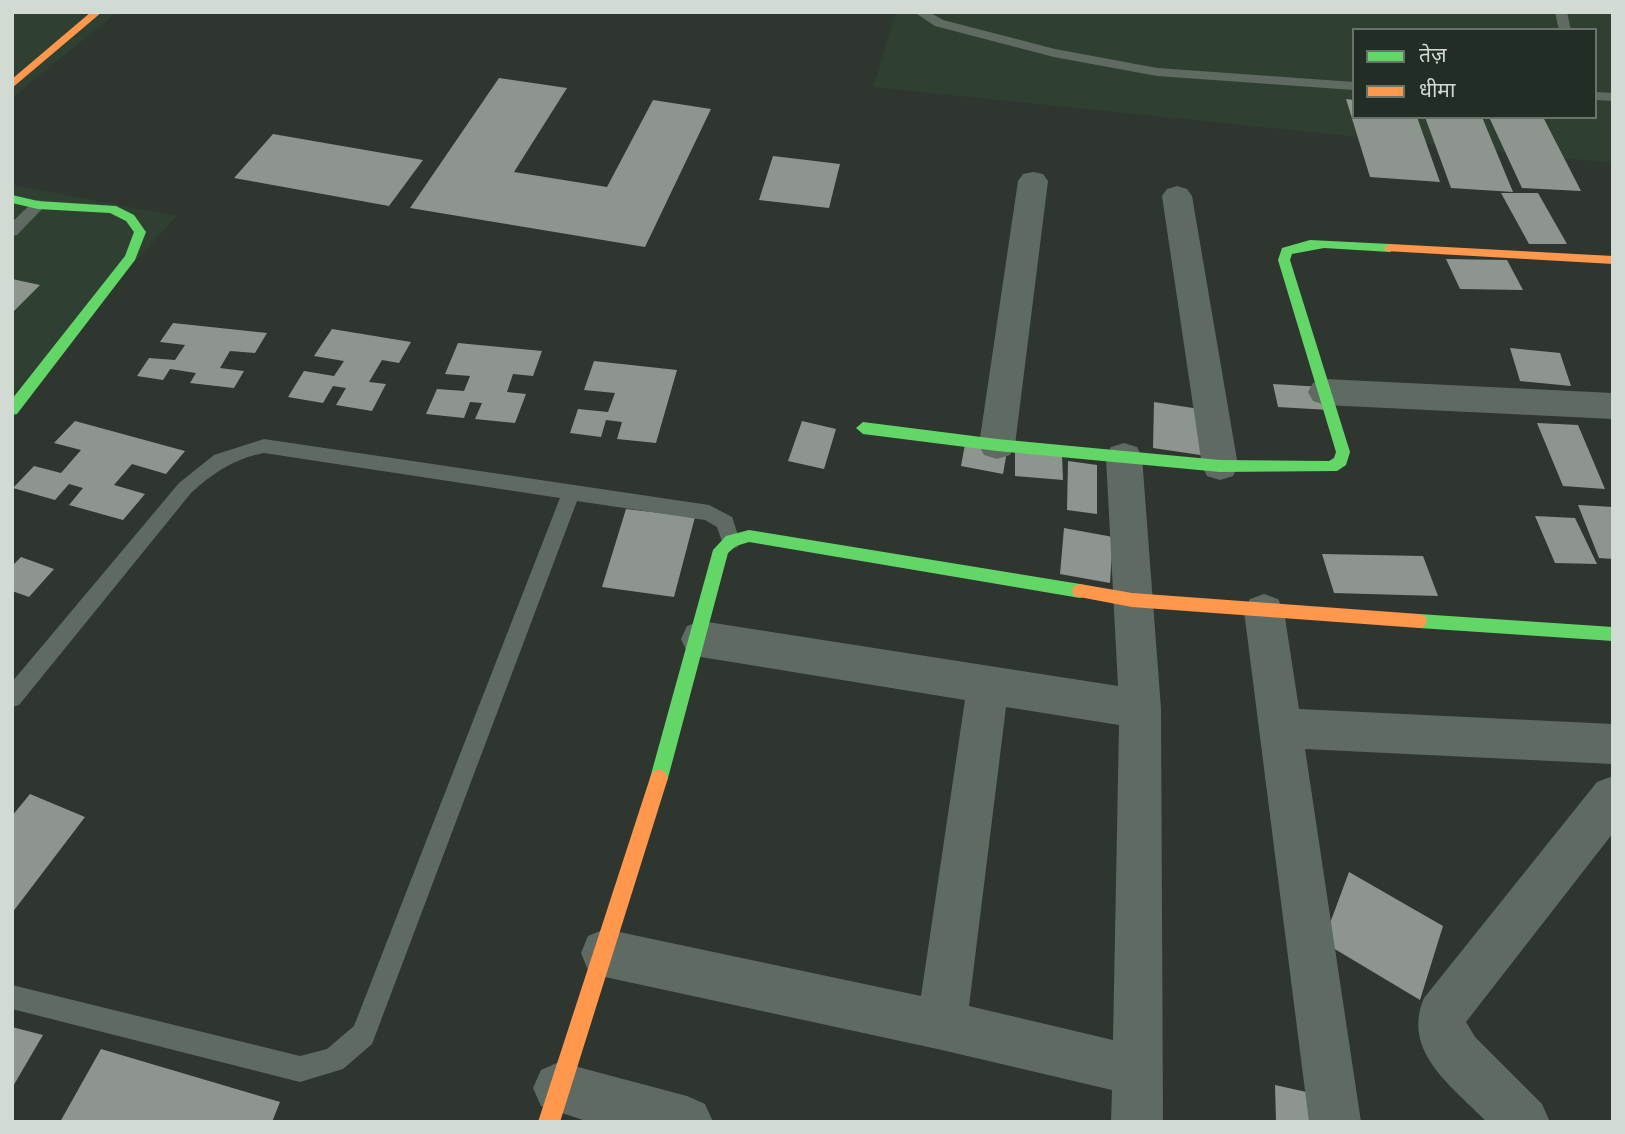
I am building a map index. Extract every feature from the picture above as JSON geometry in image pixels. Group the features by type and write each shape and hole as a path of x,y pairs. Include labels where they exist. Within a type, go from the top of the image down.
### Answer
{"street":[{"path":"12,85 97,12"},
{"path":"997,444 1033,181"},
{"path":"1177,196 1220,466"},
{"path":"12,199 38,205 112,209 130,218 140,232 131,257 12,410"},
{"path":"863,428 1220,466 1317,469 1332,467 1341,461 1343,452 1284,260 1286,251 1297,246 1326,244 1613,260"},
{"path":"1325,392 1613,406"},
{"path":"1124,457 1140,709 1137,1122"},
{"path":"687,1122 554,1105 605,953 701,639 721,551 732,541 749,536 1132,600 1613,634"},
{"path":"1264,611 1335,1122"},
{"path":"701,639 1140,709"},
{"path":"942,1025 988,686"},
{"path":"1280,728 1613,744"},
{"path":"1524,1122 1457,1055 1442,1035 1441,1014 1613,797"},
{"path":"605,953 942,1025 1139,1071"}],"lane":[{"path":"920,12 939,23 1055,53 1157,72 1352,86"},
{"path":"12,231 38,205"},
{"path":"12,698 185,488 209,465 234,452 264,446 709,513 725,522 732,541"},
{"path":"12,998 300,1069 334,1060 363,1035 571,492"}],"shaded area":[{"path":"12,12 117,12 12,98"},
{"path":"896,12 1613,12 1613,163 873,87"},
{"path":"12,185 177,216 12,394"}],"building":[{"path":"499,78 567,88 514,172 607,187 653,100 711,109 645,247 410,208"},
{"path":"1346,99 1352,100 1352,118"},
{"path":"1352,119 1418,119 1440,182 1370,177"},
{"path":"1426,119 1483,119 1513,192 1451,188"},
{"path":"1490,119 1544,119 1581,191 1522,188"},
{"path":"273,134 423,160 389,206 234,178"},
{"path":"773,156 840,164 829,208 759,200"},
{"path":"1501,193 1538,193 1567,244 1529,244"},
{"path":"1446,259 1507,260 1523,290 1460,289"},
{"path":"12,279 40,285 12,313"},
{"path":"173,323 267,333 255,353 230,351 220,368 244,371 234,388 190,383 196,373 170,369 163,380 137,376 149,358 175,360 185,345 160,342"},
{"path":"332,329 411,342 399,363 382,360 369,382 386,384 372,411 336,405 346,388 333,386 323,403 288,397 304,371 334,376 344,361 314,356"},
{"path":"458,343 542,351 533,376 513,374 507,392 526,394 515,423 475,419 482,403 470,402 464,418 426,414 437,389 464,391 470,376 445,374"},
{"path":"1510,348 1560,353 1571,386 1520,381"},
{"path":"594,361 677,370 656,443 617,439 622,422 606,420 601,437 570,433 578,409 608,412 615,393 584,390"},
{"path":"1273,384 1323,387 1329,410 1278,407"},
{"path":"1154,402 1206,410 1207,456 1153,448"},
{"path":"75,421 185,451 166,474 132,464 114,485 145,494 123,520 69,505 83,488 69,484 55,500 13,488 34,466 61,473 81,450 54,443"},
{"path":"802,421 836,429 824,469 788,461"},
{"path":"1537,423 1578,425 1605,489 1563,486"},
{"path":"965,444 1007,451 1003,474 961,466"},
{"path":"1015,451 1062,455 1063,480 1015,476"},
{"path":"1068,461 1097,465 1097,514 1067,510"},
{"path":"1578,505 1613,507 1613,559 1599,558"},
{"path":"626,509 695,517 674,597 602,587"},
{"path":"1535,516 1575,518 1597,564 1555,563"},
{"path":"1064,528 1113,537 1110,583 1060,574"},
{"path":"1322,554 1423,556 1438,596 1334,593"},
{"path":"21,557 54,569 29,597 12,591 12,566"},
{"path":"30,794 85,817 12,913 12,816"},
{"path":"1349,872 1443,926 1420,1000 1323,942"},
{"path":"12,1027 43,1035 12,1088"},
{"path":"101,1049 280,1102 272,1122 60,1122"},
{"path":"1275,1085 1320,1095 1322,1122 1276,1122"}],"traffic: fast":[{"path":"12,199 38,205 112,209 130,218 140,232 131,257 12,410"},
{"path":"863,428 997,445 1220,466 1332,467 1341,461 1343,452 1284,260 1286,251 1310,244 1390,248"},
{"path":"659,778 721,550 731,541 749,536 1080,591"},
{"path":"1419,621 1613,634"}],"traffic: slow":[{"path":"12,85 97,12"},
{"path":"1390,248 1613,260"},
{"path":"1080,591 1132,600 1419,621"},
{"path":"549,1122 659,778"}]}
